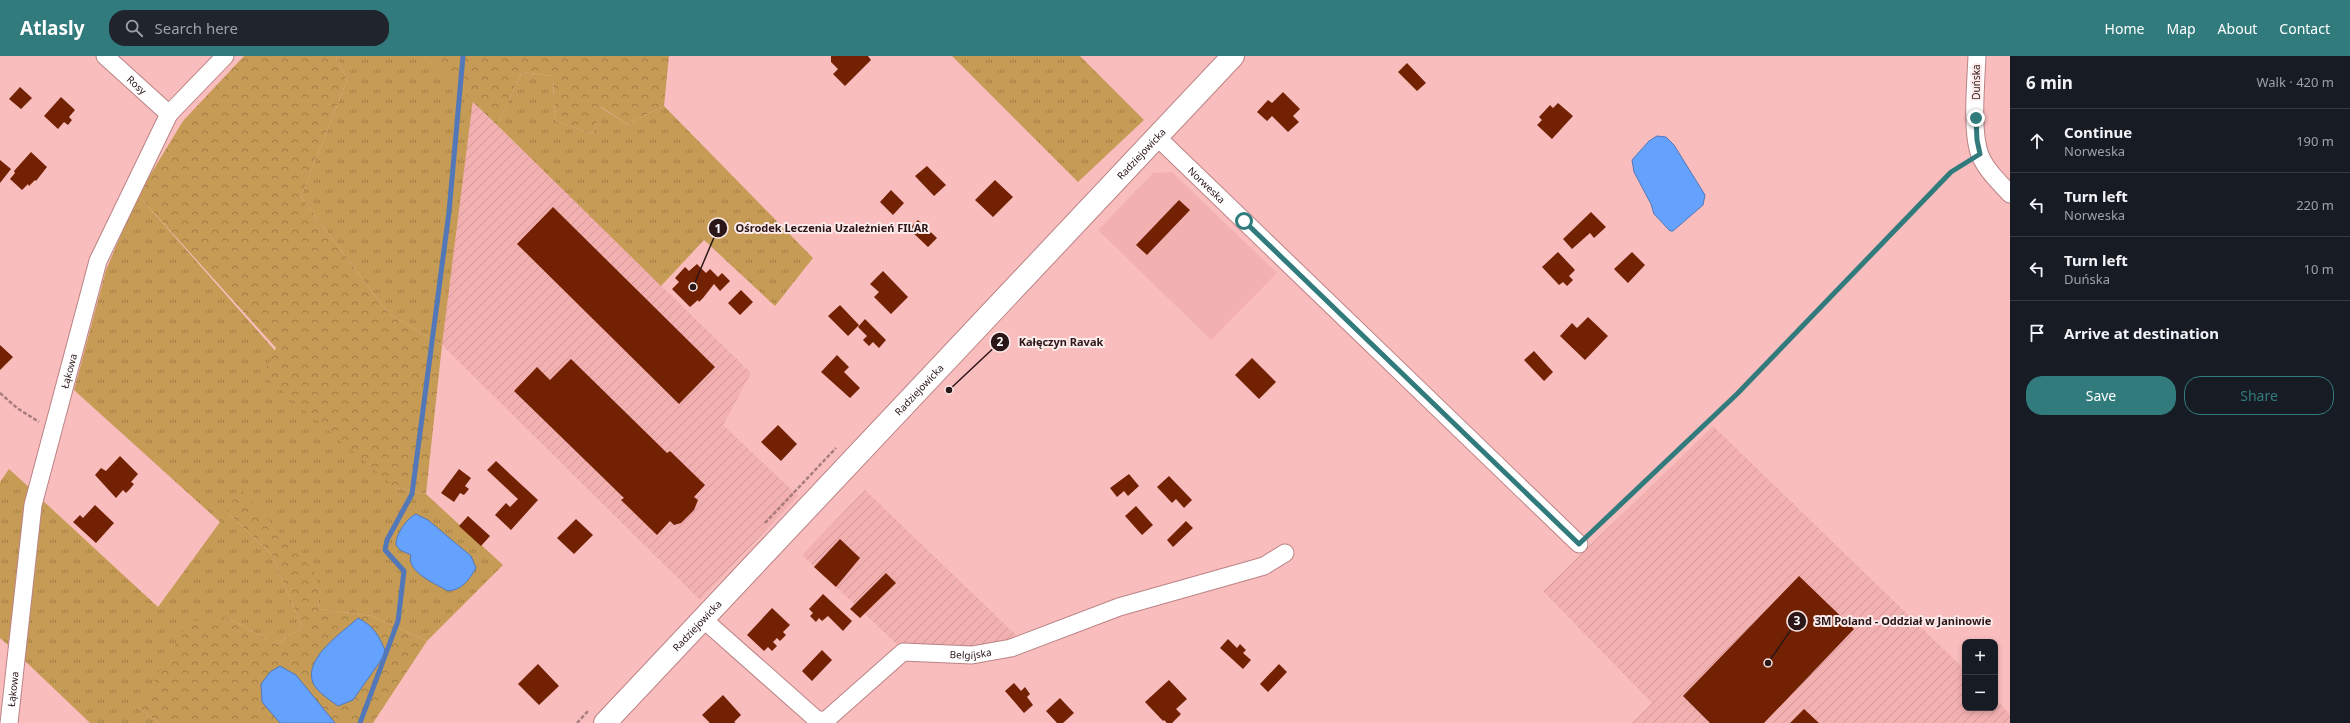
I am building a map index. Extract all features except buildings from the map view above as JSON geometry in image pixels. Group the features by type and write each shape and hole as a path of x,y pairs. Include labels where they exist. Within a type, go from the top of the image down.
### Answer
{"main road":[{"name":"Radziejowicka","path":"605,723 1233,56"}],"street":[{"name":"Rosy","path":"105,56 170,114"},
{"name":"Łąkowa","path":"9,723 33,506 98,261 170,114 225,56"},
{"name":"Duńska","path":"1976,56 1977,140 1980,154 1986,166 2010,194"},
{"name":"Norweska","path":"1157,137 1579,544"},
{"name":"Belgijska","path":"703,619 816,719 825,721 903,652 972,655 1011,648 1119,607 1264,566 1285,552"}],"path":[{"path":"1579,544 1737,394 1951,172 1980,154"},
{"path":"0,393 17,408 53,431"}],"shaded area":[{"path":"472,101 751,373 723,425 798,496 700,600 442,345"},
{"path":"1172,172 1277,273 1211,340 1098,230 1153,173"},
{"path":"1713,426 1962,667 1962,711 1998,711 1998,702 2010,714 2010,723 1632,723 1652,703 1543,591"},
{"path":"865,490 1018,637 972,648 899,646 802,555"}],"green space":[{"path":"244,56 336,56 347,80 301,197 389,314 442,345 426,494 396,488 263,375 276,348 138,195 183,121"},
{"path":"336,56 425,56 473,99 442,345 389,314 301,197 347,80"},
{"path":"425,56 669,56 664,106 627,124 601,107 593,134 555,121 553,76 522,72 497,125"},
{"path":"952,56 1080,56 1144,120 1078,182"},
{"path":"522,72 553,76 555,121 593,134 600,107 627,124 664,106 813,258 775,306 704,240 661,286 497,125"},
{"path":"138,195 396,488 426,494 503,565 427,641 372,616 319,609 316,575 227,512 272,555 302,627 277,644 225,617 139,708 159,723 90,723 23,659 40,498 158,607 220,522 74,390 106,270"},
{"path":"9,469 31,489 8,645 0,638 0,482"},
{"path":"240,488 317,575 319,609 372,616 427,641 373,723 159,723 139,708 188,622 225,617 277,644 302,627 272,555 227,512"}],"water":[{"path":"1657,136 1666,137 1674,145 1705,195 1703,205 1673,231 1670,231 1654,214 1651,204 1634,172 1632,160 1649,141"},
{"path":"416,514 428,520 471,556 476,568 465,584 457,589 448,591 423,577 413,567 411,555 400,550 396,545 397,536 402,527"},
{"path":"358,618 364,621 376,632 386,653 353,700 338,706 317,690 313,683 311,674 314,664 326,646"},
{"path":"280,666 296,675 335,723 280,723 262,702 261,684 270,672"}],"waterway":[{"path":"360,723 398,621 404,571 385,550 387,540 412,494 449,212 463,56"}],"place":[{"name":"Ośrodek Leczenia Uzależnień FILAR","path":"693,287"},
{"name":"Kałęczyn Ravak","path":"949,390"},
{"name":"3M Poland - Oddział w Janinowie","path":"1768,663"}],"route":[{"path":"1244,221 1579,544 1737,394 1951,172 1980,154 1977,140 1976,118"}]}
